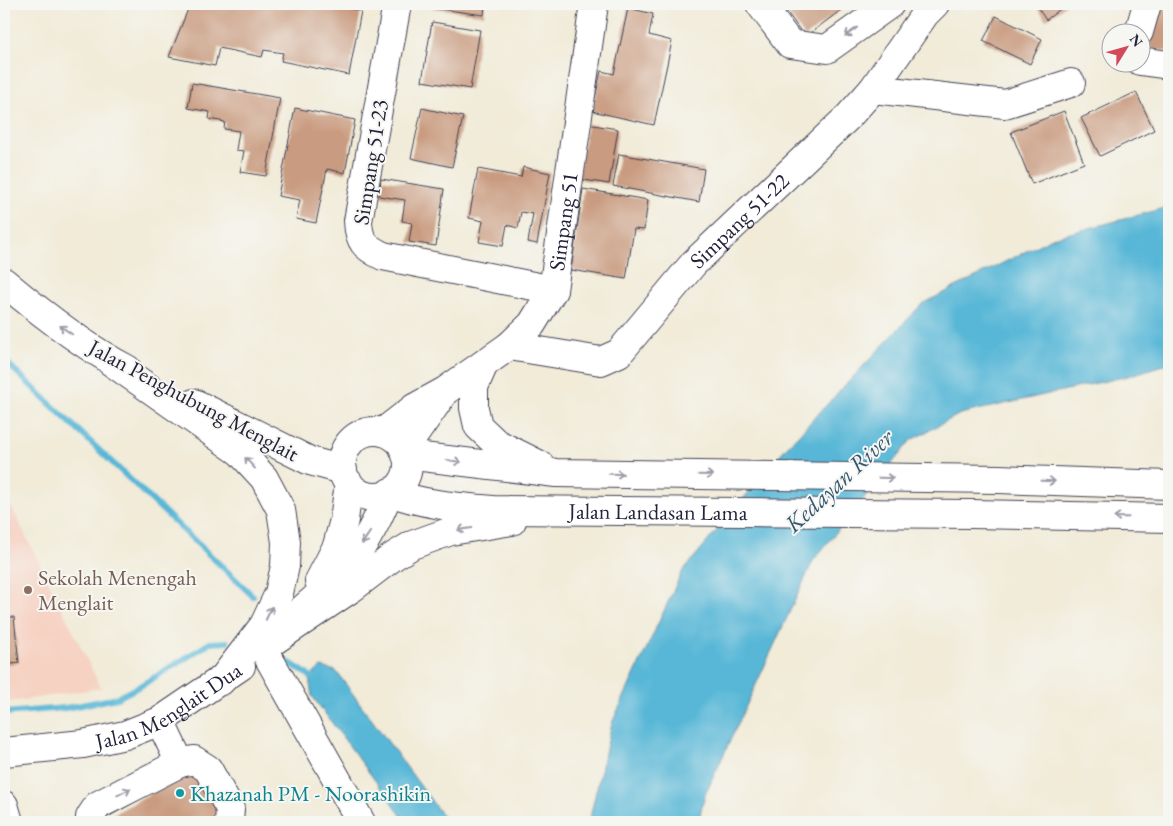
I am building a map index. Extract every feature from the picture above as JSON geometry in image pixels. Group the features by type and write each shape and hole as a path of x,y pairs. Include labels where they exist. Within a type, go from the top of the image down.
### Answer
{"main road":[{"name":"Simpang 51-23","path":"397,4 358,221 359,235 368,249 382,256 552,290"},
{"name":"Simpang 51","path":"383,432 414,408 445,391 509,346 532,324 552,290 594,4"},
{"path":"760,4 790,44 827,49 890,4"},
{"path":"1142,22 1147,4"},
{"name":"Simpang 51-22","path":"509,346 601,362 619,354 694,263 848,117 873,89 926,7"},
{"path":"1150,62 1169,65"},
{"path":"873,89 1005,104 1070,83"},
{"name":"Jalan Penghubung Menglait","path":"4,282 57,324 110,361 310,461 346,477"},
{"path":"110,361 240,452 264,478 281,510 286,542 285,566 279,593 264,625 221,681"},
{"path":"484,364 474,386 474,408 478,426 496,443 556,473"},
{"name":"Simpang 51","path":"405,452 445,391"},
{"path":"372,431 383,432 400,442 408,464 406,474 401,484 389,493 380,497 363,494 346,477 342,459 346,448 362,434 372,431"},
{"name":"Jalan Landasan Lama","path":"405,452 556,473 1000,479 1169,485"},
{"name":"Jalan Menglait Dua","path":"307,604 337,546 344,520 346,477"},
{"name":"Jalan Menglait Dua","path":"4,752 83,744 125,735 160,721 221,681 263,648 307,604 337,578 380,515 389,493"},
{"name":"Jalan Landasan Lama","path":"389,493 435,505 493,510 971,514 1169,518"},
{"path":"361,822 263,648 412,545 451,531 565,512"},
{"path":"160,721 180,763"},
{"path":"90,822 90,817 98,805 180,763 194,760 208,768 230,809 229,822"},
{"path":"4,805 10,822"}],"shaded area":[{"name":"Sekolah Menengah Menglait","path":"4,492 101,688 4,703"}],"water":[{"name":"Kedayan River","path":"1169,207 1169,363 1128,376 960,414 911,440 813,561 705,795 698,822 589,822 612,723 682,572 784,450 922,304 1052,238"},
{"path":"321,667 336,671 447,822 406,822 312,696 309,678"}],"building":[{"path":"190,4 327,4 361,11 349,75 281,61 283,53 264,50 262,57 219,48 215,66 169,57"},
{"path":"355,4 385,4 384,10"},
{"path":"434,4 485,4 484,15 433,8"},
{"path":"781,4 849,4 805,37"},
{"path":"1035,4 1067,4 1046,20"},
{"path":"1149,7 1169,10 1169,52 1150,48 1150,22 1147,22"},
{"path":"628,8 653,14 649,35 672,41 654,125 592,111 601,71 614,74"},
{"path":"996,16 1042,39 1030,64 983,41"},
{"path":"432,22 480,30 470,89 422,81"},
{"path":"192,83 280,98 266,176 240,172 244,151 236,150 239,131 224,129 225,122 209,119 210,112 188,108"},
{"path":"1136,92 1154,130 1100,156 1081,118"},
{"path":"295,108 355,120 345,173 327,169 316,223 296,219 300,200 278,196"},
{"path":"422,108 463,117 452,167 411,158"},
{"path":"1064,111 1084,163 1032,184 1011,132"},
{"path":"587,124 618,129 609,184 578,179"},
{"path":"619,154 704,169 699,202 613,186"},
{"path":"523,167 550,173 537,244 528,242 533,214 521,212 518,228 507,225 503,246 479,242 483,221 469,218 478,169 521,177"},
{"path":"381,179 444,189 436,246 409,242 412,223 402,221 405,200 379,196"},
{"path":"583,189 648,200 644,230 634,229 626,279 571,270"},
{"path":"14,617 19,663 4,665 4,618"},
{"name":"Khazanah PM - Noorashikin","path":"196,769 223,818 214,822 103,822 102,820"}],"waterway":[{"path":"4,360 253,596"},
{"path":"4,713 66,708 117,698 142,685 210,643 227,642"},
{"path":"290,663 318,681"}],"place":[{"name":"Sekolah Menengah Menglait","path":"28,590"},
{"name":"Khazanah PM - Noorashikin","path":"180,793"}]}
